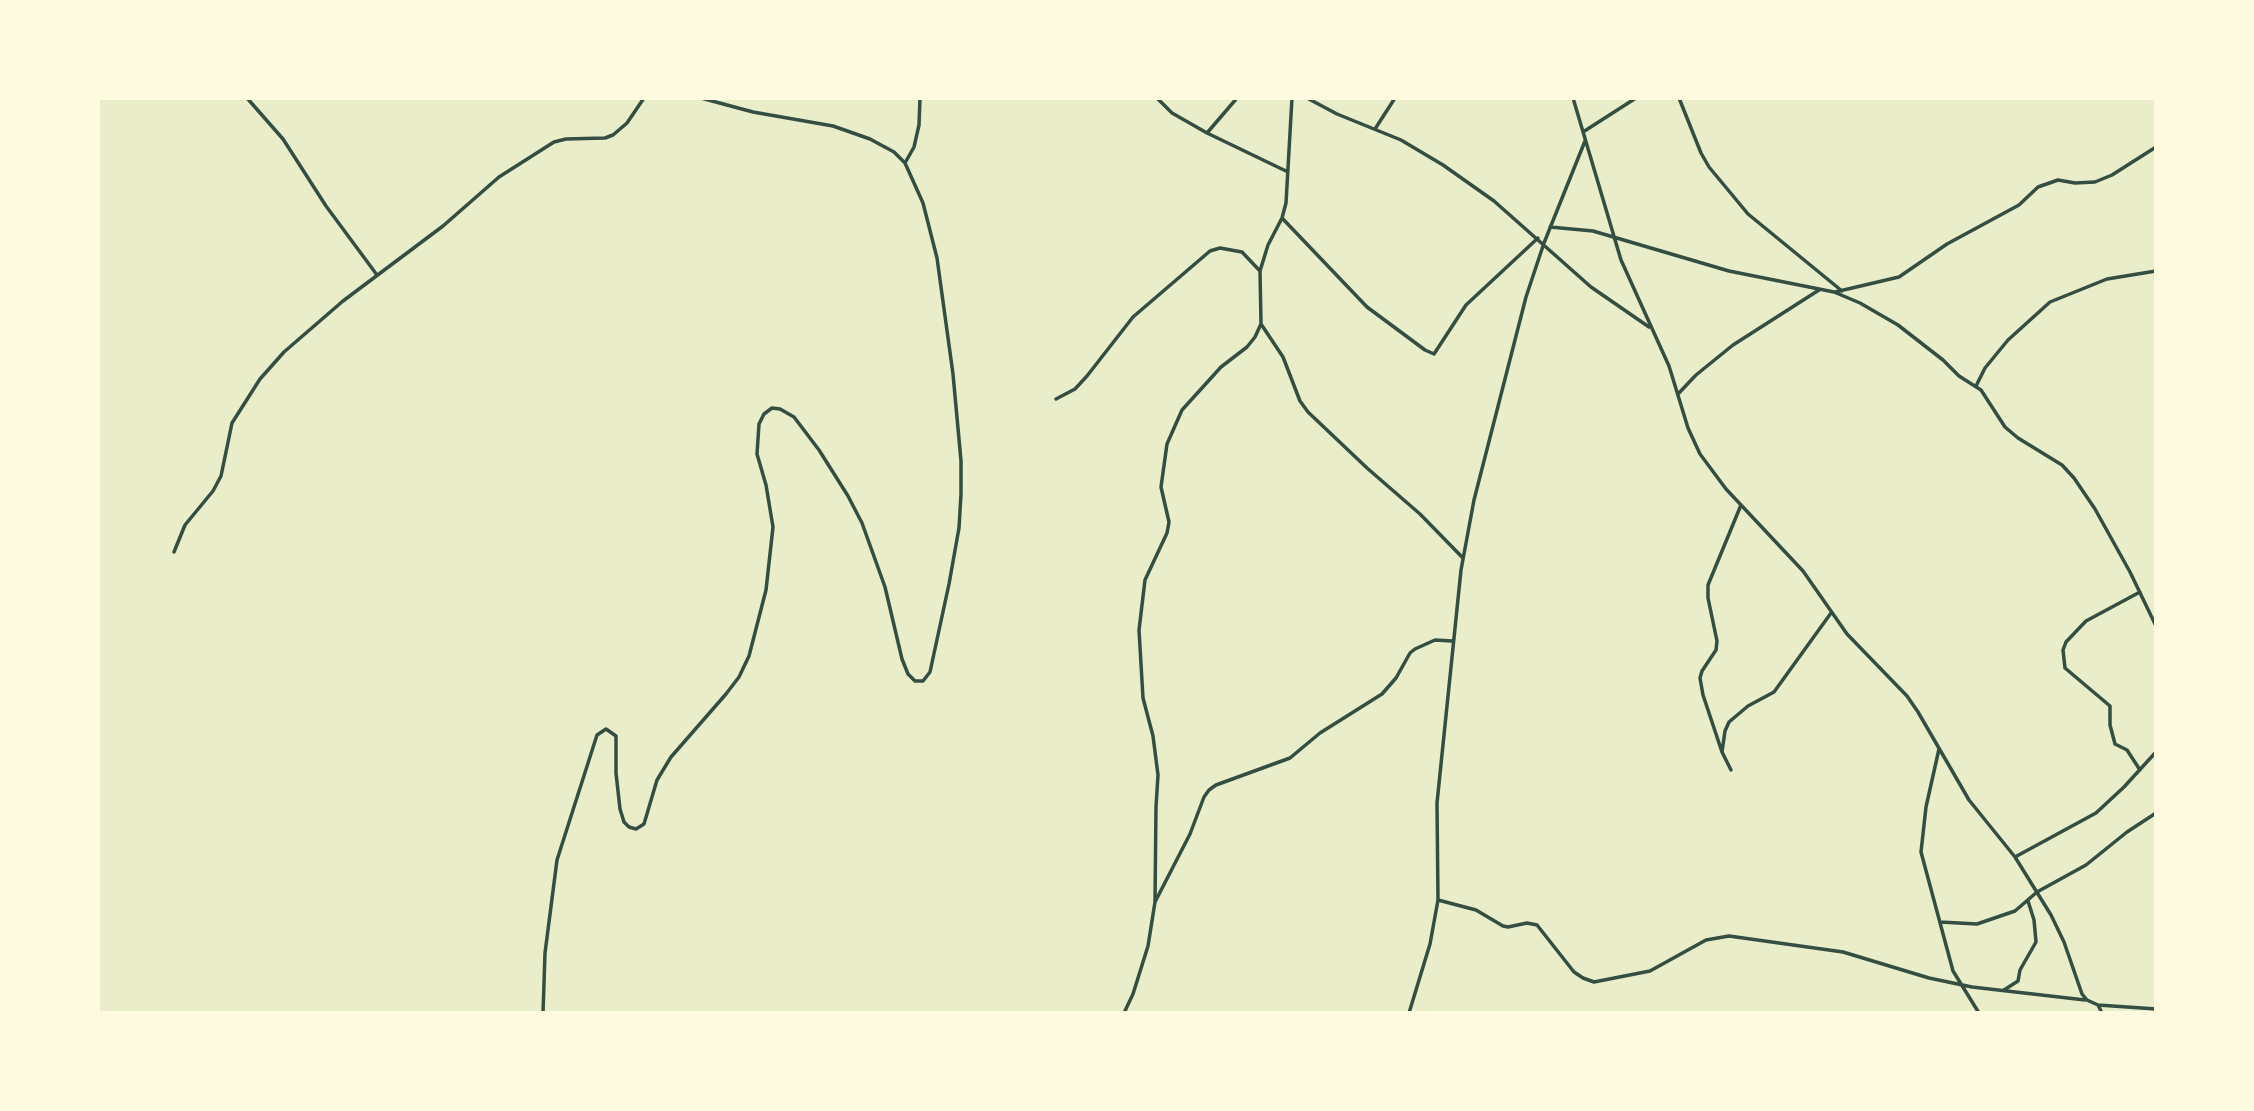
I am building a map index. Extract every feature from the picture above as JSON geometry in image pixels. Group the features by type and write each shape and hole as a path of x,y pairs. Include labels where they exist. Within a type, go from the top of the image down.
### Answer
{"street":[{"path":"247,98 283,139 326,206 377,275"},
{"path":"174,552 185,525 214,491 221,476 232,423 260,379 284,352 377,275 443,226 482,190 542,149 566,139 605,138 613,135 627,123 644,98"},
{"path":"543,1013 545,953 557,860 597,735 606,729 615,736 620,809 624,822 636,829 644,824 657,780 671,757 726,694 739,677 749,656 771,562 773,527 766,485 757,454 759,424 764,414 772,408 780,409 794,417 819,450 862,523 885,587 902,659 908,674 915,681 923,681 930,672 959,528 961,461 953,374 937,258 923,203 905,163 894,152 870,139 833,126 753,112 701,98"},
{"path":"905,163 914,147 919,125 920,98"},
{"path":"1157,98 1172,113 1207,133 1288,172"},
{"path":"1207,133 1237,98"},
{"path":"1124,1013 1148,946 1155,902 1158,775 1153,736 1143,698 1139,611 1145,580 1167,533 1169,522 1161,487 1167,444 1182,410 1221,367 1247,347 1261,324 1260,271 1268,245 1282,218 1288,172 1292,98"},
{"path":"1307,98 1337,114 1401,140 1443,165 1494,201 1591,287 1651,329"},
{"path":"1375,129 1395,98"},
{"path":"1573,98 1628,276 1669,366 1696,449 1741,505 1790,556 1864,654 1907,696 1969,800 2015,857 2037,892 2064,942 2080,989 2087,1000"},
{"path":"1583,132 1636,98"},
{"path":"1679,98 1705,162 1748,214 1842,291"},
{"path":"1409,1013 1430,944 1438,900 1437,803 1462,558 1482,461 1526,297 1585,139"},
{"path":"1834,292 1899,277 1947,244 2019,205 2041,185 2058,180 2095,182 2112,175 2156,147"},
{"path":"1282,218 1367,307 1434,354 1466,305 1538,238"},
{"path":"1550,227 1583,229 1614,236 1703,265 1834,292 1860,303 1898,325 1987,396 2008,430 2062,465 2074,478 2095,509 2156,626"},
{"path":"1056,399 1075,389 1133,317 1210,251 1220,248 1242,253 1260,271"},
{"path":"1976,386 1985,368 2008,340 2050,302 2107,279 2156,271"},
{"path":"1678,394 1696,374 1732,345 1820,290"},
{"path":"1261,324 1283,357 1300,401 1308,412 1420,514 1462,558"},
{"path":"1731,770 1722,752 1700,678 1716,650 1717,641 1708,585 1741,505"},
{"path":"2140,592 2086,621 2066,642 2063,650 2065,668 2110,706 2110,725 2115,744 2127,750 2140,769"},
{"path":"1722,752 1723,738 1729,722 1748,706 1774,692 1831,613"},
{"path":"1155,902 1209,790 1290,758 1320,733 1382,694 1415,649 1435,640 1452,641"},
{"path":"1939,747 1926,807 1921,852 1949,961 1960,985 1979,1013"},
{"path":"2015,857 2096,813 2156,752"},
{"path":"1940,922 1977,923 2000,917 2028,901 2037,892 2086,865 2156,813"},
{"path":"1438,900 1476,910 1508,927 1527,923 1537,925 1574,972 1594,982 1650,971 1706,940 1729,936 1843,953 1960,985 2087,1000 2098,1005 2156,1009"},
{"path":"2002,992 2018,981 2020,970 2036,942 2034,920 2028,901"},
{"path":"2098,1005 2102,1013"}]}
